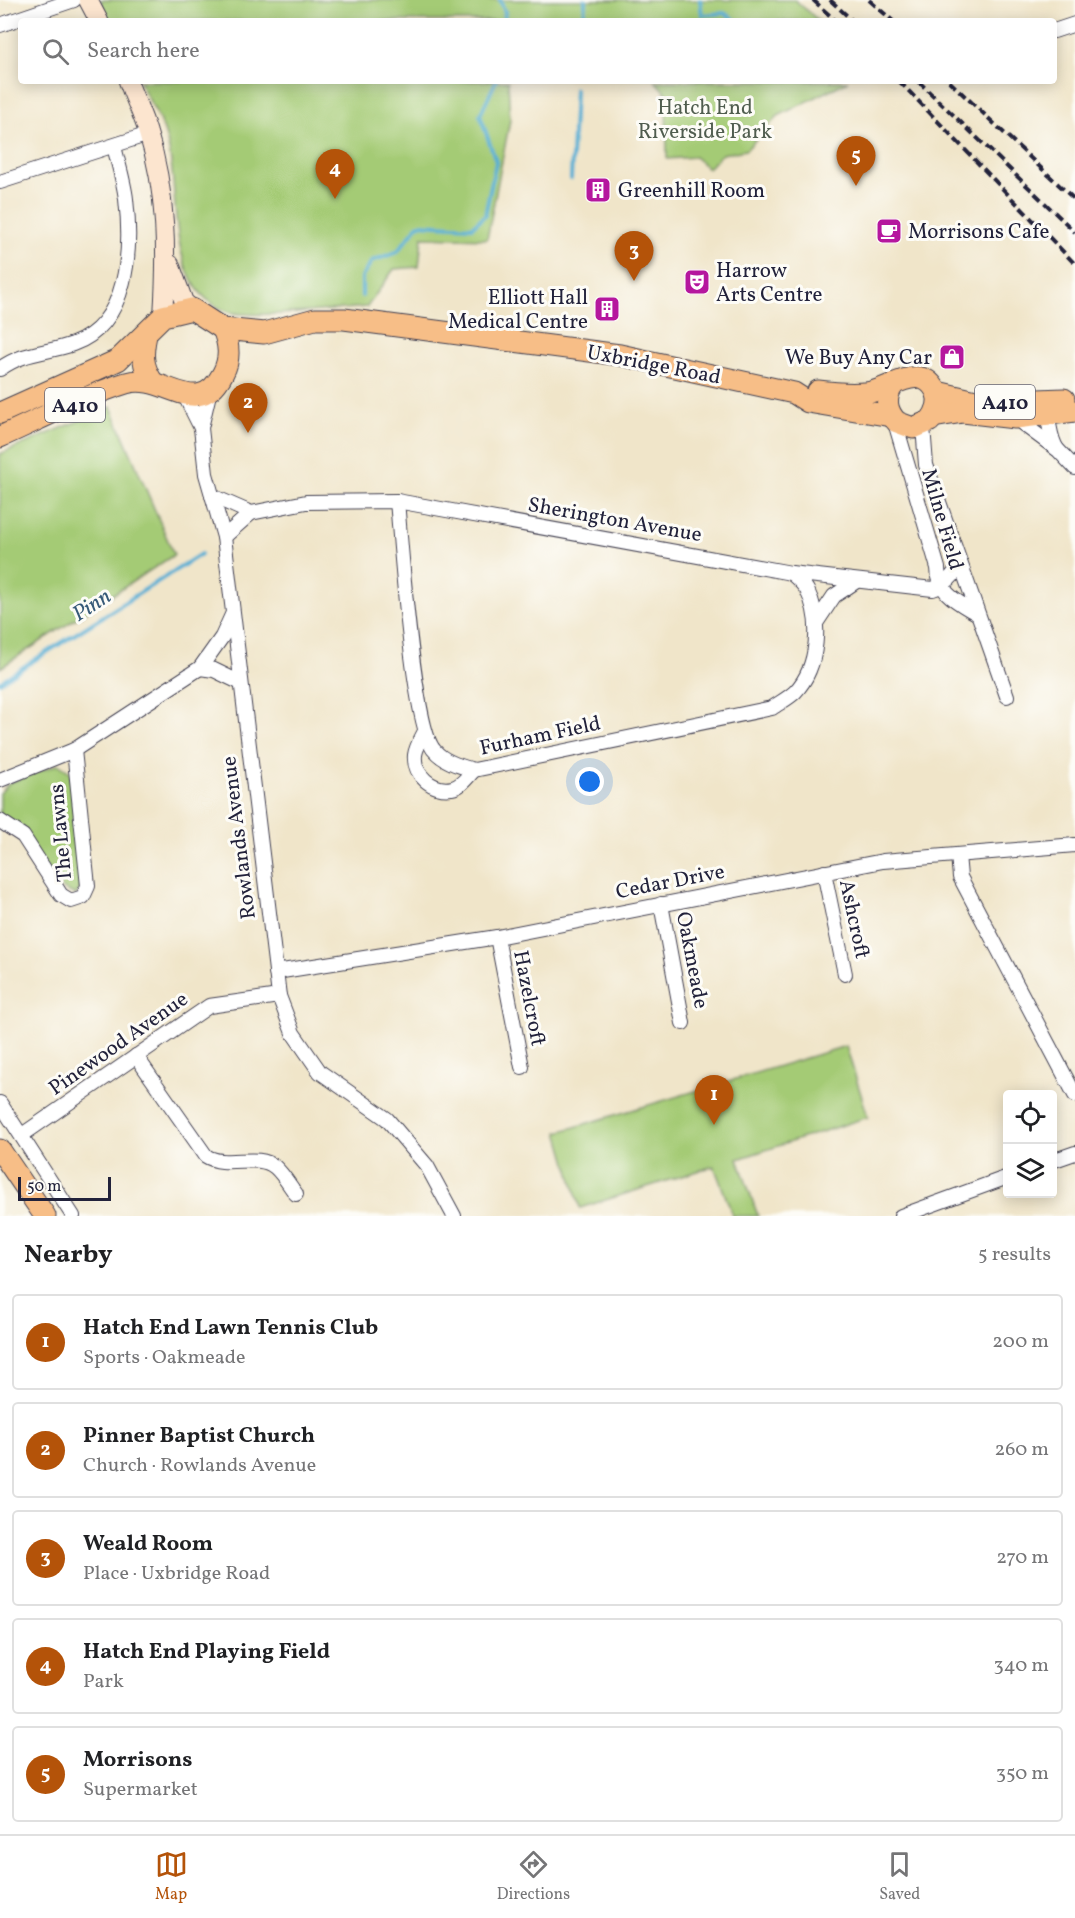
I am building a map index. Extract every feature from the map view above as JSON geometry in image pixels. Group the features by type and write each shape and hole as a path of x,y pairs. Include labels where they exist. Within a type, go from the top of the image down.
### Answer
{"main road":[{"path":"192,309 163,316 146,335 142,355 145,370 152,381 185,396 198,395 210,390 223,374 229,354 223,329"},
{"name":"Uxbridge Road","path":"192,309 223,329 264,333"},
{"name":"Uxbridge Road","path":"229,354 264,333 315,319 344,319 620,355 794,393 811,391 865,393 878,391 909,377 918,377 930,383 937,392 980,402 1075,411"},
{"name":"A410","path":"0,413 118,360 146,335"},
{"name":"A410","path":"0,437 127,382 152,381"},
{"path":"892,417 888,397 894,384"},
{"path":"928,422 939,404 937,392"},
{"name":"Uxbridge Road","path":"794,393 808,402 892,417 904,427 963,412 1015,418 1075,397"},
{"path":"0,1150 45,1216"}],"street":[{"path":"21,18 74,0"},
{"path":"88,0 97,18"},
{"path":"0,25 18,19"},
{"path":"1057,30 1075,24"},
{"path":"129,84 148,134 164,216 167,257 163,316"},
{"path":"0,182 148,134"},
{"path":"0,369 30,354 74,344 94,332 113,310 124,282 128,238 126,198 114,146"},
{"path":"167,257 184,302 192,309"},
{"path":"201,428 210,390"},
{"name":"Rowlands Avenue","path":"185,396 201,428 212,496 224,537 279,996 293,1033 320,1072 387,1119 427,1166 454,1216"},
{"path":"1044,408 1050,439 1075,468"},
{"name":"Milne Field","path":"892,417 938,568 940,587 976,613"},
{"path":"1015,418 1058,450"},
{"name":"Milne Field","path":"928,422 926,465 1007,696"},
{"path":"212,496 251,513 224,537"},
{"path":"397,501 409,621 424,733 416,752 416,763 422,778 430,784 452,789 460,785 474,770"},
{"name":"Sherington Avenue","path":"251,513 306,502 397,501 791,573 855,582 933,589 940,587"},
{"path":"940,587 956,573 960,564"},
{"name":"Furham Field","path":"424,733 434,750 453,765 474,770 772,708 796,691 813,662 816,623 812,602 805,587 791,573"},
{"name":"Furham Field","path":"816,623 834,596 855,582"},
{"path":"233,613 222,637 200,668 214,670 241,683"},
{"name":"The Lawns","path":"0,780 74,750 200,668"},
{"name":"The Lawns","path":"0,821 24,836 61,895 71,901 83,897 88,886 74,750"},
{"name":"Cedar Drive","path":"276,972 496,937 883,861 1075,845"},
{"path":"957,855 960,877 1075,1095"},
{"name":"Ashcroft","path":"824,872 845,974"},
{"name":"Oakmeade","path":"661,904 683,1023"},
{"name":"Hazelcroft","path":"496,937 522,1067"},
{"name":"Pinewood Avenue","path":"22,1135 209,1006 279,996"},
{"path":"136,1056 206,1156 214,1162 257,1161 275,1166 296,1194"},
{"path":"0,1103 73,1216"},
{"path":"1057,1160 1075,1153"},
{"path":"901,1216 1003,1179"}],"green space":[{"path":"100,0 795,0 816,18 109,18"},
{"path":"141,84 508,84 510,120 487,239 422,237 419,267 394,269 367,307 315,312 253,314 226,311 205,298 192,280 183,258 170,156 163,127"},
{"name":"Hatch End Riverside Park","path":"658,84 842,84 778,116 746,150 722,154 708,168 695,157 667,159 666,93"},
{"path":"111,407 174,555 0,668 0,454"},
{"path":"58,764 70,772 83,885 76,895 63,889 0,815 0,793 9,783"},
{"path":"846,1046 868,1117 738,1159 758,1216 733,1216 714,1166 580,1208 558,1132"}],"waterway":[{"path":"500,0 505,12 504,18"},
{"path":"584,18 585,0"},
{"path":"700,0 702,15 724,13 732,18"},
{"path":"362,296 362,277 372,261 397,252 419,224 472,227 485,215 496,162 480,115 495,84"},
{"path":"571,179 575,89"},
{"name":"Pinn","path":"0,682 201,554"}],"railway":[{"path":"813,0 833,18"},
{"path":"830,0 850,18"},
{"path":"869,0 890,18"},
{"path":"902,84 1075,264"},
{"path":"921,84 1075,232"},
{"path":"952,84 1075,200"}],"place":[{"name":"Morrisons","path":"856,186"},
{"name":"Greenhill Room","path":"598,190"},
{"name":"Hatch End Playing Field","path":"335,199"},
{"name":"Morrisons Cafe","path":"889,231"},
{"name":"Weald Room","path":"634,281"},
{"name":"Harrow Arts Centre","path":"697,282"},
{"name":"Elliott Hall Medical Centre","path":"607,309"},
{"name":"We Buy Any Car","path":"952,357"},
{"name":"Pinner Baptist Church","path":"248,433"},
{"name":"Hatch End Lawn Tennis Club","path":"714,1125"}]}
